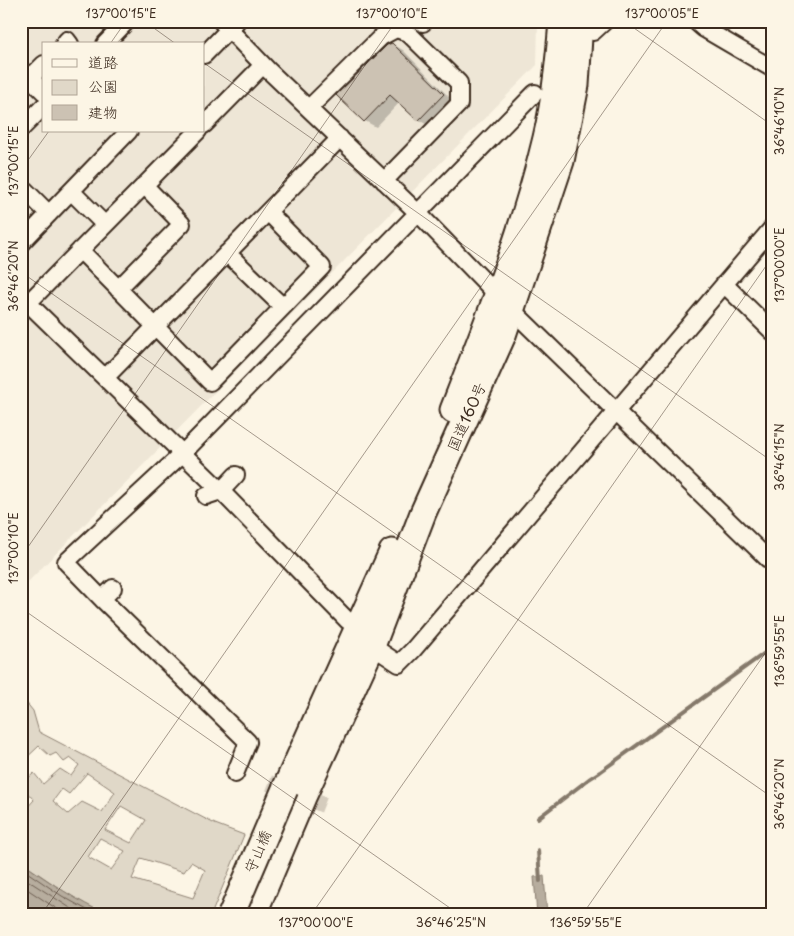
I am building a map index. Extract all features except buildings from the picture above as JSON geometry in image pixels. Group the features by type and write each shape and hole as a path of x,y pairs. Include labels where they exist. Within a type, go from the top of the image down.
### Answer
{"highway":[{"name":"国道160号","path":"294,793 372,646 423,513 503,334 504,302 546,137 555,91 562,21"},
{"name":"国道160号","path":"294,793 360,624 504,302 560,161 576,85 593,25"},
{"name":"守山橋","path":"231,915 294,793"},
{"name":"守山橋","path":"253,915 294,793"}],"street":[{"path":"107,42 127,21"},
{"path":"205,54 229,24 263,65 418,213 433,233 771,558"},
{"path":"702,24 773,69"},
{"path":"309,108 381,36 396,29 417,27 459,83 460,104 384,181"},
{"path":"42,65 27,75 42,90"},
{"path":"205,124 263,65"},
{"path":"235,774 248,742 107,594 66,562 182,454 535,92"},
{"path":"21,129 42,108"},
{"path":"23,238 49,214 128,132"},
{"path":"189,134 144,185 25,303 182,454 214,494 348,621 360,624"},
{"path":"105,378 340,138"},
{"path":"118,289 182,224 144,185"},
{"path":"21,186 49,214"},
{"path":"71,191 104,225"},
{"path":"80,250 210,382 322,267 268,212"},
{"path":"372,646 400,664 773,227"},
{"path":"228,253 283,307"},
{"path":"724,284 773,332"},
{"path":"214,494 236,475"}],"shaded area":[{"path":"21,21 538,21 537,65 21,589"}],"green space":[{"path":"21,696 33,711 39,732 215,824 244,835 211,915 108,915 86,905 21,862 21,810 24,811 34,800 21,786 21,779 24,782 34,773 43,784 60,769 71,776 79,765 70,758 64,762 56,753 50,756 39,746 21,763","holes":["87,773 115,792 102,812 82,802 68,814 53,801 62,789 69,794","121,806 146,820 131,843 105,830","100,838 125,851 111,870 88,857","141,858 184,872 191,862 205,870 193,898 132,879"]}],"water":[{"path":"21,862 63,891 108,915 21,915"},
{"path":"544,876 547,915 537,915 534,877"}],"waterway":[{"path":"538,818 589,779 773,647"},
{"path":"538,850 540,881"}],"tunnel":[{"path":"269,783 324,805"}]}
